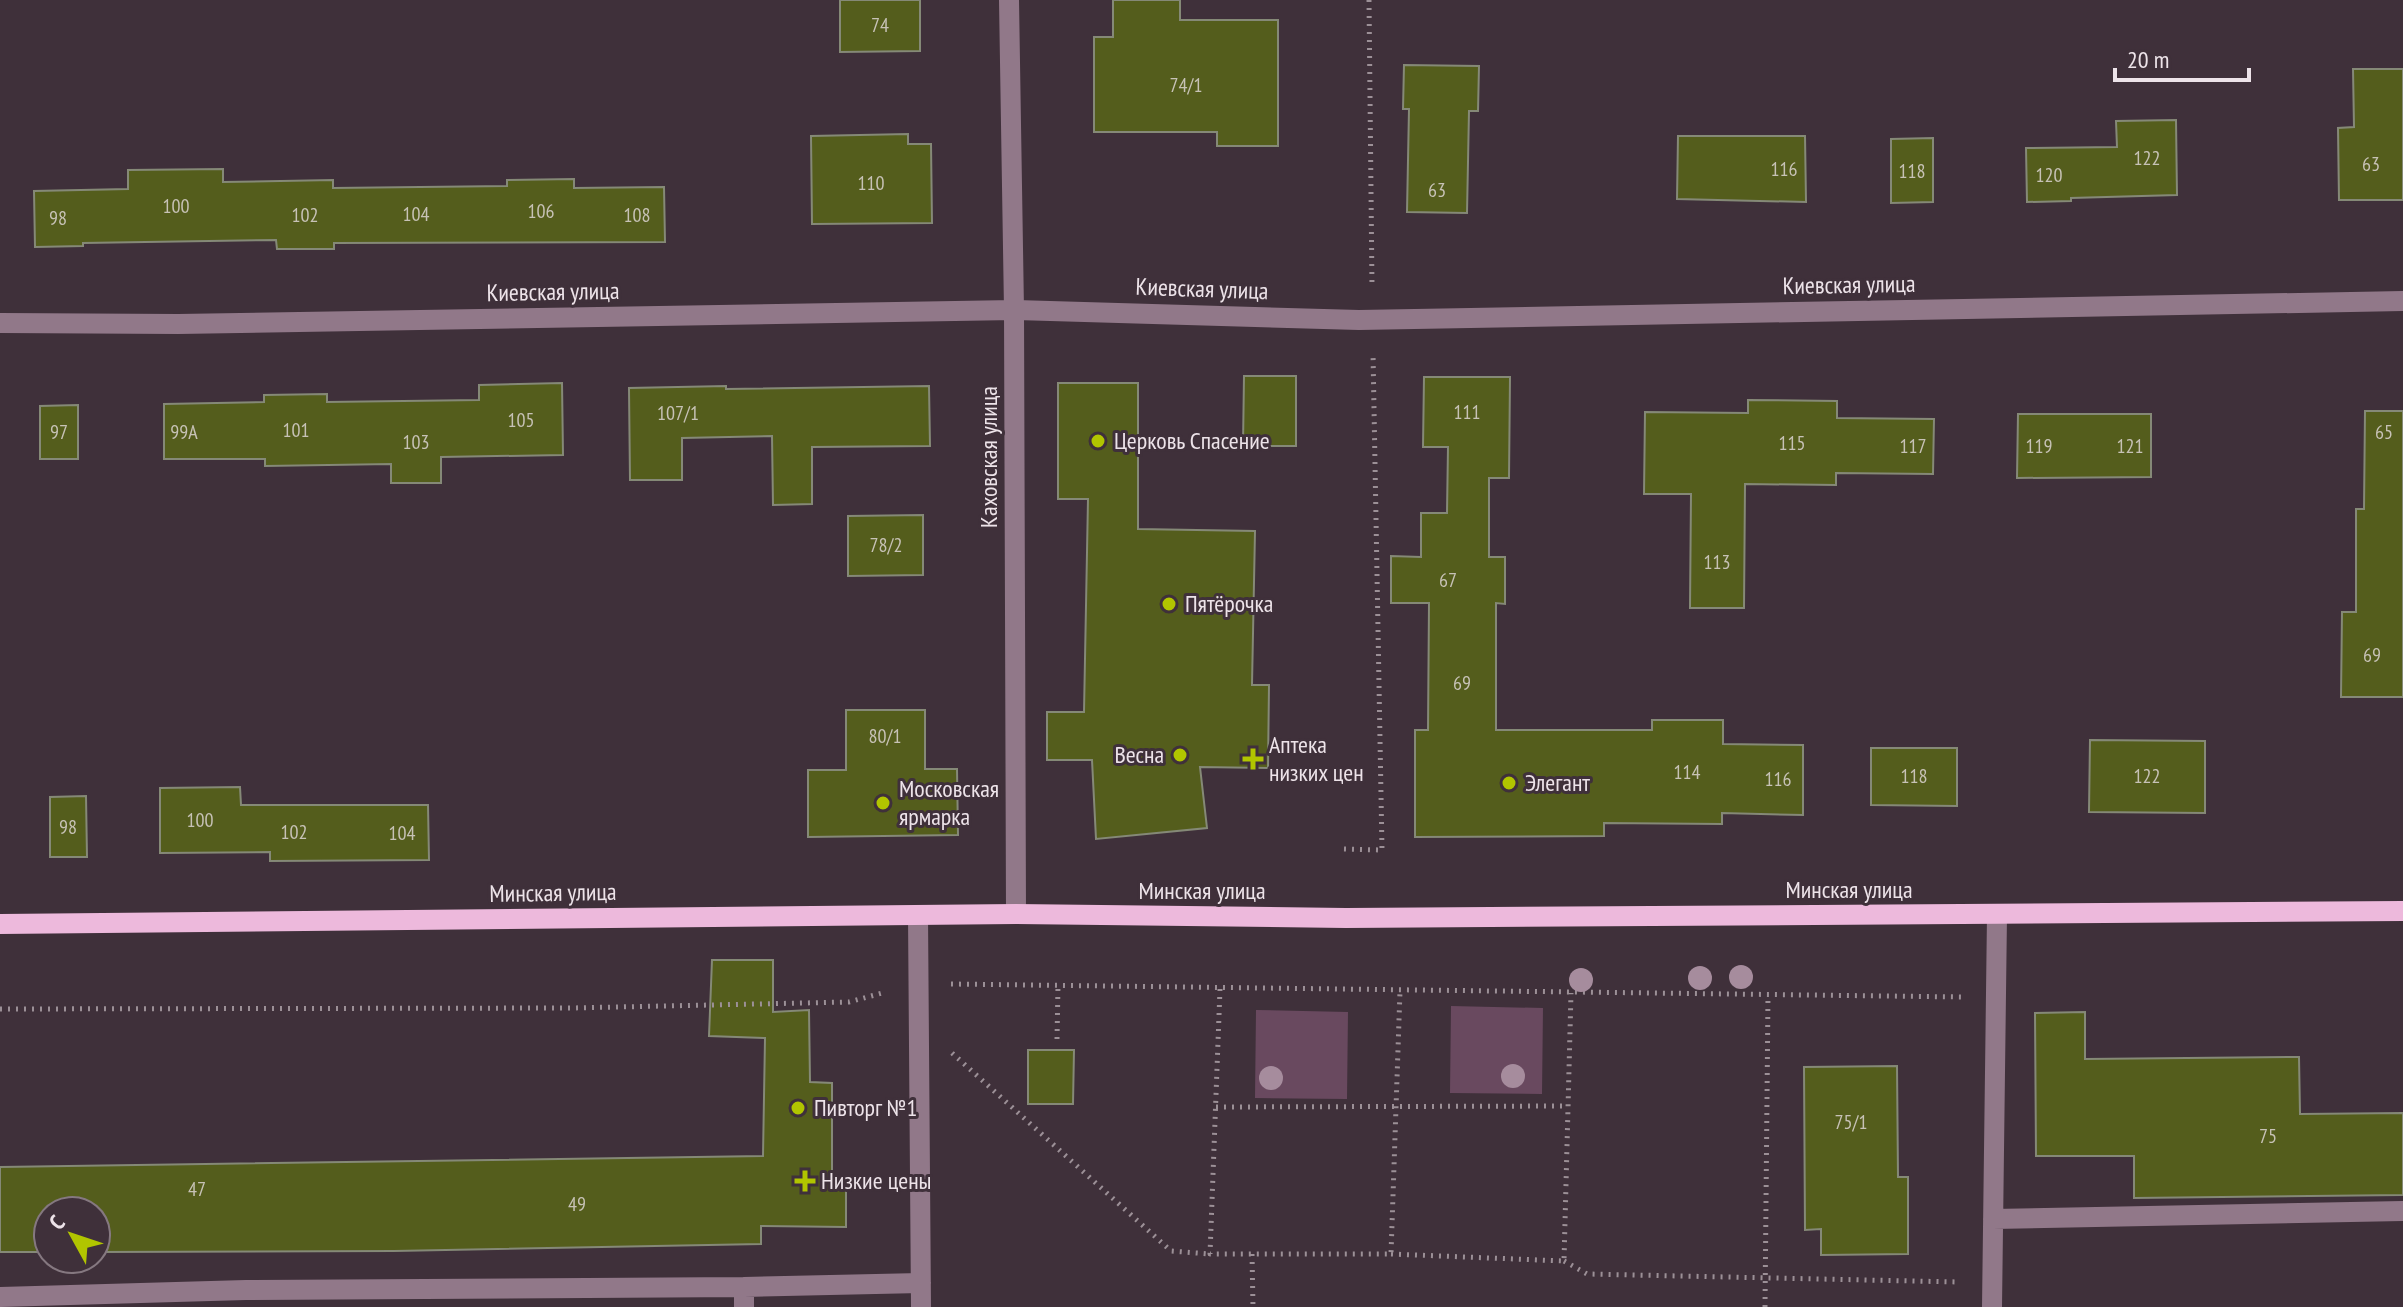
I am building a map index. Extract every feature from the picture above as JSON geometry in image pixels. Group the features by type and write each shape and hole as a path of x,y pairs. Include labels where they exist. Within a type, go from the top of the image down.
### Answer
{"main road":[{"name":"Минская улица","path":"0,924 1016,914 1331,918 2403,911"}],"street":[{"name":"Каховская улица","path":"1009,0 1014,310 1016,914"},
{"name":"Киевская улица","path":"0,323 178,324 1014,310 1372,319 2403,301"},
{"path":"918,915 921,1307"},
{"path":"1992,1307 1997,915"},
{"path":"1993,1219 2403,1211"},
{"path":"0,1297 744,1297 921,1283"}],"path":[{"path":"1344,849 1382,850 1369,0"},
{"path":"0,1009 571,1008 849,1002 918,984 1996,998"},
{"path":"1057,1039 1058,986"},
{"path":"1210,1254 1220,989"},
{"path":"1391,1254 1400,991"},
{"path":"1564,1261 1571,993"},
{"path":"1765,1307 1768,995"},
{"path":"919,1023 1171,1251 1210,1254 1391,1254 1564,1261 1587,1274 1992,1283"},
{"path":"1216,1107 1568,1106"},
{"path":"1252,1254 1253,1307"}],"shaded area":[{"path":"1451,1006 1543,1008 1542,1094 1450,1093"},
{"path":"1256,1010 1348,1012 1347,1099 1255,1098"}],"building":[{"path":"840,0 920,0 920,51 840,52"},
{"path":"1113,0 1180,0 1180,20 1278,20 1278,146 1217,146 1217,132 1094,132 1094,37 1113,37"},
{"path":"1404,65 1479,66 1478,111 1469,111 1467,213 1407,212 1409,109 1403,109"},
{"path":"2353,69 2403,69 2403,200 2339,200 2338,128 2354,127"},
{"path":"2176,120 2177,195 2027,202 2026,148 2117,147 2116,121"},
{"path":"908,134 908,144 931,144 932,223 812,224 811,136"},
{"path":"1678,136 1805,136 1806,202 1677,199"},
{"path":"1933,138 1933,202 1891,203 1891,139"},
{"path":"223,169 223,182 333,180 333,188 507,186 507,180 574,179 574,188 664,187 665,242 334,243 334,249 277,249 276,240 83,243 83,246 35,247 34,191 128,189 128,170"},
{"path":"1244,376 1296,376 1296,446 1243,446"},
{"path":"1424,377 1510,377 1509,478 1489,478 1489,557 1505,557 1505,604 1496,603 1496,730 1652,730 1652,720 1723,720 1723,744 1803,745 1803,815 1722,813 1722,824 1604,823 1604,836 1415,837 1415,730 1428,730 1429,603 1391,603 1391,556 1421,557 1421,513 1447,513 1448,447 1423,447"},
{"path":"562,383 563,455 441,457 441,483 391,483 391,464 265,466 265,459 164,459 164,404 264,402 264,395 327,394 327,402 479,400 479,385"},
{"path":"1058,383 1138,383 1138,529 1255,531 1252,685 1269,685 1268,768 1200,767 1207,828 1096,839 1092,760 1047,760 1047,712 1084,712 1088,499 1058,499"},
{"path":"726,386 726,389 929,386 930,446 812,447 812,504 773,505 772,436 682,438 682,480 630,480 629,388"},
{"path":"1748,400 1837,401 1837,418 1934,419 1933,474 1836,473 1836,485 1745,484 1744,608 1690,608 1691,494 1644,494 1645,412 1748,413"},
{"path":"78,405 78,459 40,459 40,406"},
{"path":"2365,411 2403,411 2403,697 2341,697 2342,612 2356,612 2356,509 2364,509"},
{"path":"2018,414 2151,414 2151,477 2017,478"},
{"path":"923,515 923,575 848,576 848,516"},
{"name":"Московская ярмарка","path":"846,710 925,710 925,769 957,769 958,835 808,837 808,770 846,770"},
{"path":"2090,740 2205,741 2205,813 2089,812"},
{"path":"1871,748 1957,748 1957,806 1871,805"},
{"path":"240,787 241,805 428,805 429,860 270,861 270,852 160,853 160,788"},
{"path":"86,796 87,857 50,857 50,797"},
{"path":"712,960 773,960 773,1012 809,1010 810,1082 832,1083 832,1186 846,1186 846,1227 761,1226 761,1244 394,1251 112,1252 112,1195 32,1195 32,1252 0,1252 0,1167 763,1156 765,1038 709,1036"},
{"path":"2085,1012 2085,1059 2299,1057 2300,1114 2403,1113 2403,1195 2134,1198 2134,1156 2036,1156 2035,1013"},
{"path":"1028,1050 1074,1050 1073,1104 1028,1104"},
{"path":"1897,1066 1898,1177 1908,1177 1908,1254 1821,1255 1821,1229 1805,1230 1804,1067"}],"place":[{"name":"Церковь Спасение","path":"1098,441"},
{"name":"Пятёрочка","path":"1169,604"},
{"name":"Весна","path":"1180,755"},
{"name":"Аптека низких цен","path":"1253,759"},
{"name":"Элегант","path":"1509,783"},
{"name":"Московская ярмарка","path":"883,803"},
{"name":"Пивторг №1","path":"798,1108"},
{"name":"Низкие цены","path":"805,1181"}]}
